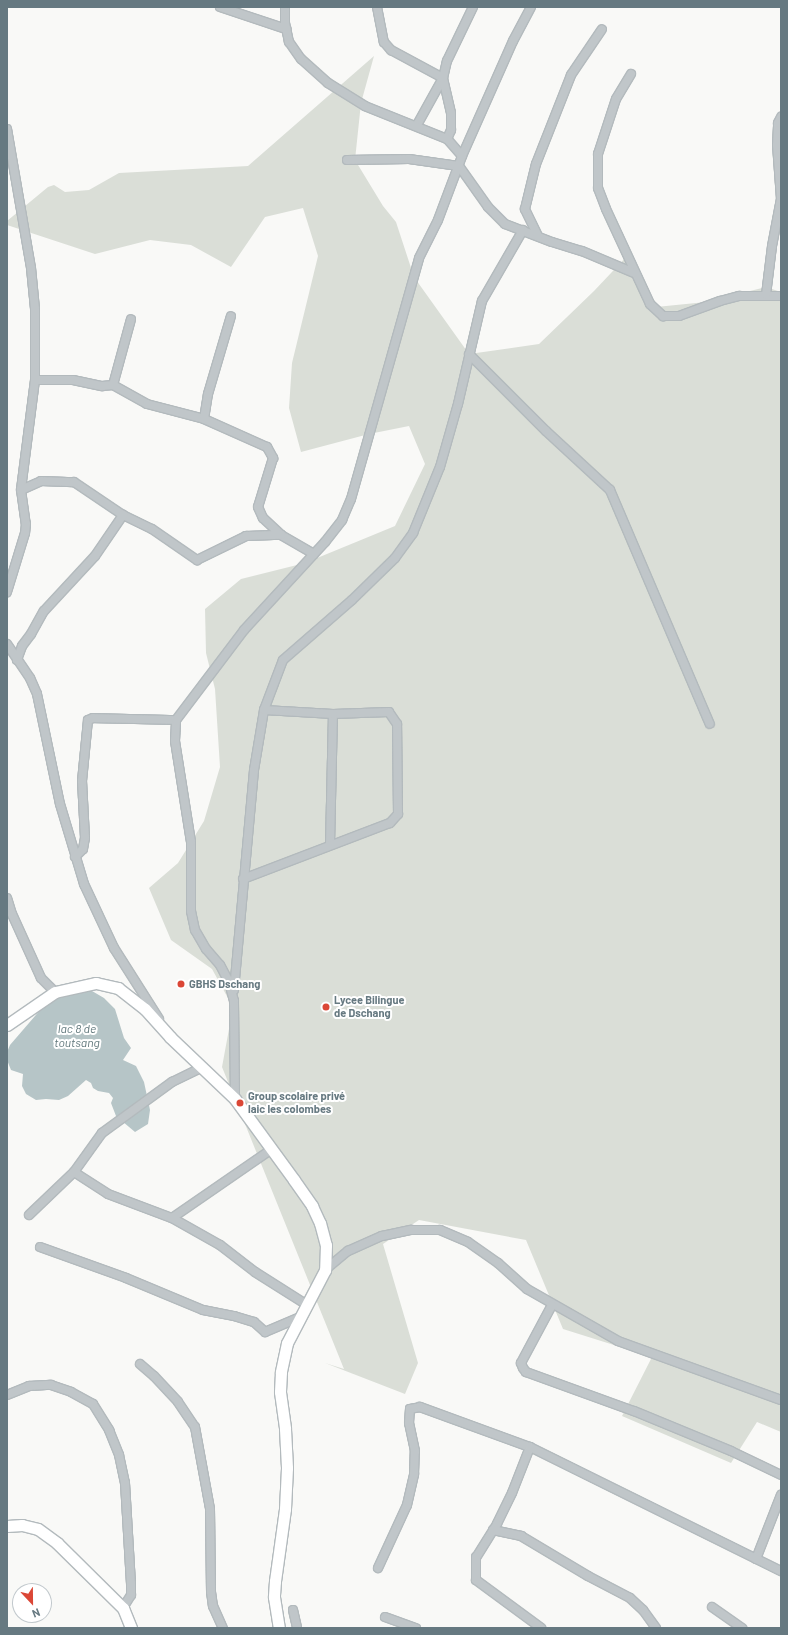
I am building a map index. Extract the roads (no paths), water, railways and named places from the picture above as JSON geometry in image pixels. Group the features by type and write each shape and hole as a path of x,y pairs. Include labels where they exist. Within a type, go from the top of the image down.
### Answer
{"street":[{"path":"220,7 286,29"},
{"path":"285,7 286,29 289,42 300,59 328,83 365,106 417,125 447,139 462,156"},
{"path":"377,7 384,42 391,50 443,78 451,113 451,130 447,139"},
{"path":"417,125 443,78 447,61 473,7"},
{"path":"234,1001 229,982 220,965 206,949 195,930 191,911 191,842 175,741 176,720 244,630 314,554 342,520 351,499 419,258 438,220 462,156 513,41 531,7"},
{"path":"538,236 525,209 536,164 571,75 602,29"},
{"path":"632,74 616,99 598,154 598,188 634,272 650,304 663,316 679,316 720,301 740,296 781,296"},
{"path":"766,295 772,246 781,198 777,146 778,123 781,117"},
{"path":"7,129 31,275 35,309 35,380 21,490 26,524 25,533 7,592"},
{"path":"347,160 409,159 459,166 488,207 505,224 589,253 634,272"},
{"path":"235,1099 234,1001 243,879 254,770 264,710 283,660 352,600 395,558 413,533 440,467 458,404 482,302 523,230"},
{"path":"204,419 208,394 231,316"},
{"path":"113,385 131,319"},
{"path":"469,354 546,431 610,490 710,724"},
{"path":"35,380 73,380 102,386 113,385 147,404 204,419 267,447 273,458 258,507 263,518 281,535 314,554"},
{"path":"21,490 41,481 74,482 123,515 152,529 197,560 246,536 281,535"},
{"path":"17,660 22,646 31,634 44,611 95,556 123,515"},
{"path":"7,644 30,678 37,694 60,804 84,884 103,928 170,1036"},
{"path":"243,879 390,823 398,814 397,724 395,717 389,712 333,714 264,710"},
{"path":"330,845 333,714"},
{"path":"75,857 83,849 85,838 82,781 88,720 93,718 176,720"},
{"path":"7,898 12,914 41,978 55,992"},
{"path":"7,1025 55,992 96,983 118,988 145,1009 170,1036 235,1099 272,1149 312,1206 320,1223 326,1245 325,1270"},
{"path":"29,1215 74,1172 102,1133 172,1082 203,1067"},
{"path":"172,1218 272,1149"},
{"path":"74,1172 108,1194 172,1218 220,1245 255,1272 307,1305"},
{"path":"279,1628 274,1597 285,1510 287,1468 285,1429 280,1392 281,1372 287,1344 325,1270 348,1251 382,1236 411,1230 440,1230 468,1242 498,1263 527,1289 552,1305 618,1341 781,1400"},
{"path":"40,1247 126,1278 203,1310 234,1316 254,1322 265,1332 302,1317"},
{"path":"552,1305 521,1363 526,1372 641,1414 731,1451 781,1475"},
{"path":"140,1364 151,1373 178,1402 195,1427 210,1509 211,1592 214,1606 224,1628"},
{"path":"7,1395 29,1386 51,1385 71,1392 93,1404 109,1430 119,1455 125,1483 131,1595 123,1608"},
{"path":"378,1568 407,1505 414,1474 415,1450 409,1423 410,1409 420,1407 530,1447 781,1571"},
{"path":"530,1447 512,1493 493,1530 476,1557 476,1580 541,1628"},
{"path":"756,1559 781,1495"},
{"path":"7,1526 27,1526 38,1530 50,1538 78,1562 123,1608 131,1628"},
{"path":"493,1530 521,1536 588,1576 630,1598 644,1610 656,1628"},
{"path":"712,1607 742,1628"},
{"path":"293,1610 297,1628"},
{"path":"385,1617 416,1628"}],"water":[{"name":"lac 8 de toutsang","path":"75,988 92,991 104,998 115,1009 124,1038 131,1048 123,1060 136,1066 144,1082 150,1110 148,1124 135,1132 116,1116 111,1103 113,1098 109,1093 98,1091 86,1080 68,1096 59,1100 36,1100 26,1094 22,1086 23,1074 11,1070 7,1060 7,1052 10,1045 54,994"}],"place":[{"name":"GBHS Dschang","path":"181,984"},
{"name":"Lycee Bilingue de Dschang","path":"326,1007"},
{"name":"Group scolaire privé laic les colombes","path":"240,1103"}]}
